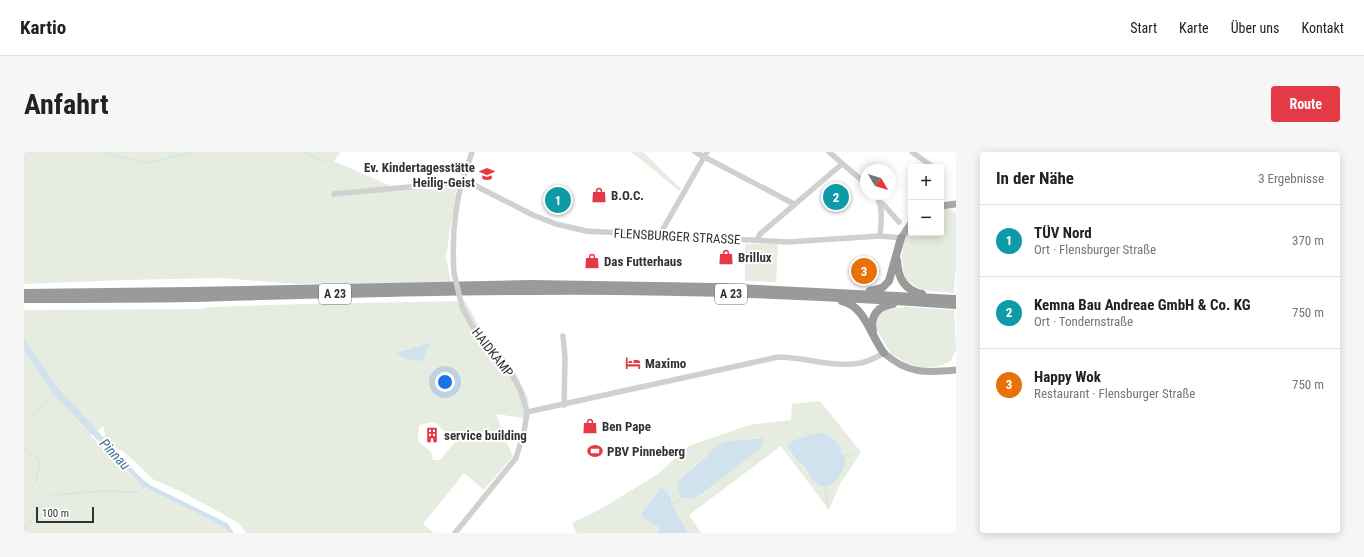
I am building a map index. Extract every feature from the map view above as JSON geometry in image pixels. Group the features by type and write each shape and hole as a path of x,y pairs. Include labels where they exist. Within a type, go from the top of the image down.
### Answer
{"highway":[{"path":"861,293 882,288 889,281 901,238"},
{"path":"897,255 900,278 906,286 916,292 942,298"},
{"name":"A 23","path":"24,293 190,292 532,284 717,287 861,293 956,299"},
{"name":"A 23","path":"24,299 190,298 534,291 652,292 818,297 956,305"},
{"path":"818,297 848,302 853,305 862,316 884,353"},
{"path":"873,336 873,317 877,310 885,305 915,302"}],"main road":[{"path":"944,206 954,205"},
{"path":"901,238 908,228"},
{"path":"884,353 900,364 915,371 931,372 956,370"}],"street":[{"name":"HAIDKAMP","path":"455,533 516,458 524,432 526,412 521,392 515,380 508,369 472,327 462,307 458,294 454,273 454,230 462,182 472,152"},
{"path":"695,152 705,154 794,204"},
{"path":"829,152 860,179"},
{"path":"912,152 929,164"},
{"path":"659,236 705,154"},
{"path":"757,240 760,234 842,164"},
{"path":"334,194 462,182"},
{"name":"FLENSBURGER STRASSE","path":"462,182 474,184 533,215 556,224 586,231 788,242 880,236 901,238"},
{"path":"879,202 883,204 899,222"},
{"path":"879,202 881,208 880,236"},
{"path":"563,336 566,358 564,405"},
{"path":"526,412 564,405 778,357 840,364 862,363 884,353"}],"shaded area":[{"path":"24,152 340,152 334,161 400,190 457,185 446,257 451,283 297,284 221,278 24,284"},
{"path":"630,152 643,152 681,189 679,191"},
{"path":"944,209 949,209 956,213 956,265 954,293 922,290 906,280 902,256 904,240 908,233 908,236 944,236"},
{"path":"745,244 778,244 776,282 745,281"},
{"path":"465,301 480,328 503,355 517,375 528,399 530,419 496,414 504,437 513,456 484,490 464,473 423,524 434,533 246,533 240,524 221,513 182,492 154,480 124,452 110,445 105,438 104,426 91,436 142,486 218,523 230,533 24,533 24,310 199,309 211,307","holes":["434,422 456,441 440,460 433,460 431,452 418,441 419,425"]},
{"path":"906,307 954,310 956,350 951,361 940,366 924,368 909,364 891,354 877,330 878,315 887,309"},
{"path":"820,401 861,452 840,484 829,510 781,446 689,515 701,533 688,533 672,504 670,496 665,489 659,489 641,514 643,518 659,527 658,533 577,533 572,523 601,509 658,474 689,446 749,425 791,420 792,404","holes":["821,433 830,435 843,452 842,469 840,477 815,483 790,453 787,446 789,443","763,438 701,496 687,499 681,498 679,494 691,470 703,458 728,441"]}],"water":[{"name":"Pinnau","path":"24,339 58,388 141,478 150,485 227,523 234,533 230,533 217,523 142,486 55,396 24,350"},
{"path":"430,343 422,361 409,360 396,353"},
{"path":"825,433 835,441 845,459 844,467 839,477 831,485 827,486 821,486 813,480 787,446 798,439"},
{"path":"764,438 761,448 702,494 690,499 681,498 677,483 719,444 728,441"},
{"path":"659,489 665,489 670,496 672,504 688,533 658,533 659,527 643,518 641,514"}],"waterway":[{"path":"101,152 148,163 193,152"},
{"path":"303,152 327,162"},
{"path":"24,422 54,394"},
{"path":"24,449 38,458 40,462 35,484 30,488"},
{"path":"844,456 853,454"},
{"path":"24,530 49,497 53,495 103,491 137,492 141,490 143,486"},
{"path":"825,486 828,508"},
{"path":"672,504 682,498"}],"place":[{"name":"Ev. Kindertagesstätte Heilig-Geist","path":"487,174"},
{"name":"B.O.C.","path":"599,195"},
{"name":"Kemna Bau Andreae GmbH & Co. KG","path":"836,197"},
{"name":"TÜV Nord","path":"558,200"},
{"name":"Brillux","path":"726,257"},
{"name":"Das Futterhaus","path":"592,261"},
{"name":"Happy Wok","path":"864,271"},
{"name":"Maximo","path":"633,363"},
{"name":"Ben Pape","path":"590,426"},
{"name":"service building","path":"432,435"},
{"name":"PBV Pinneberg","path":"595,451"}]}
